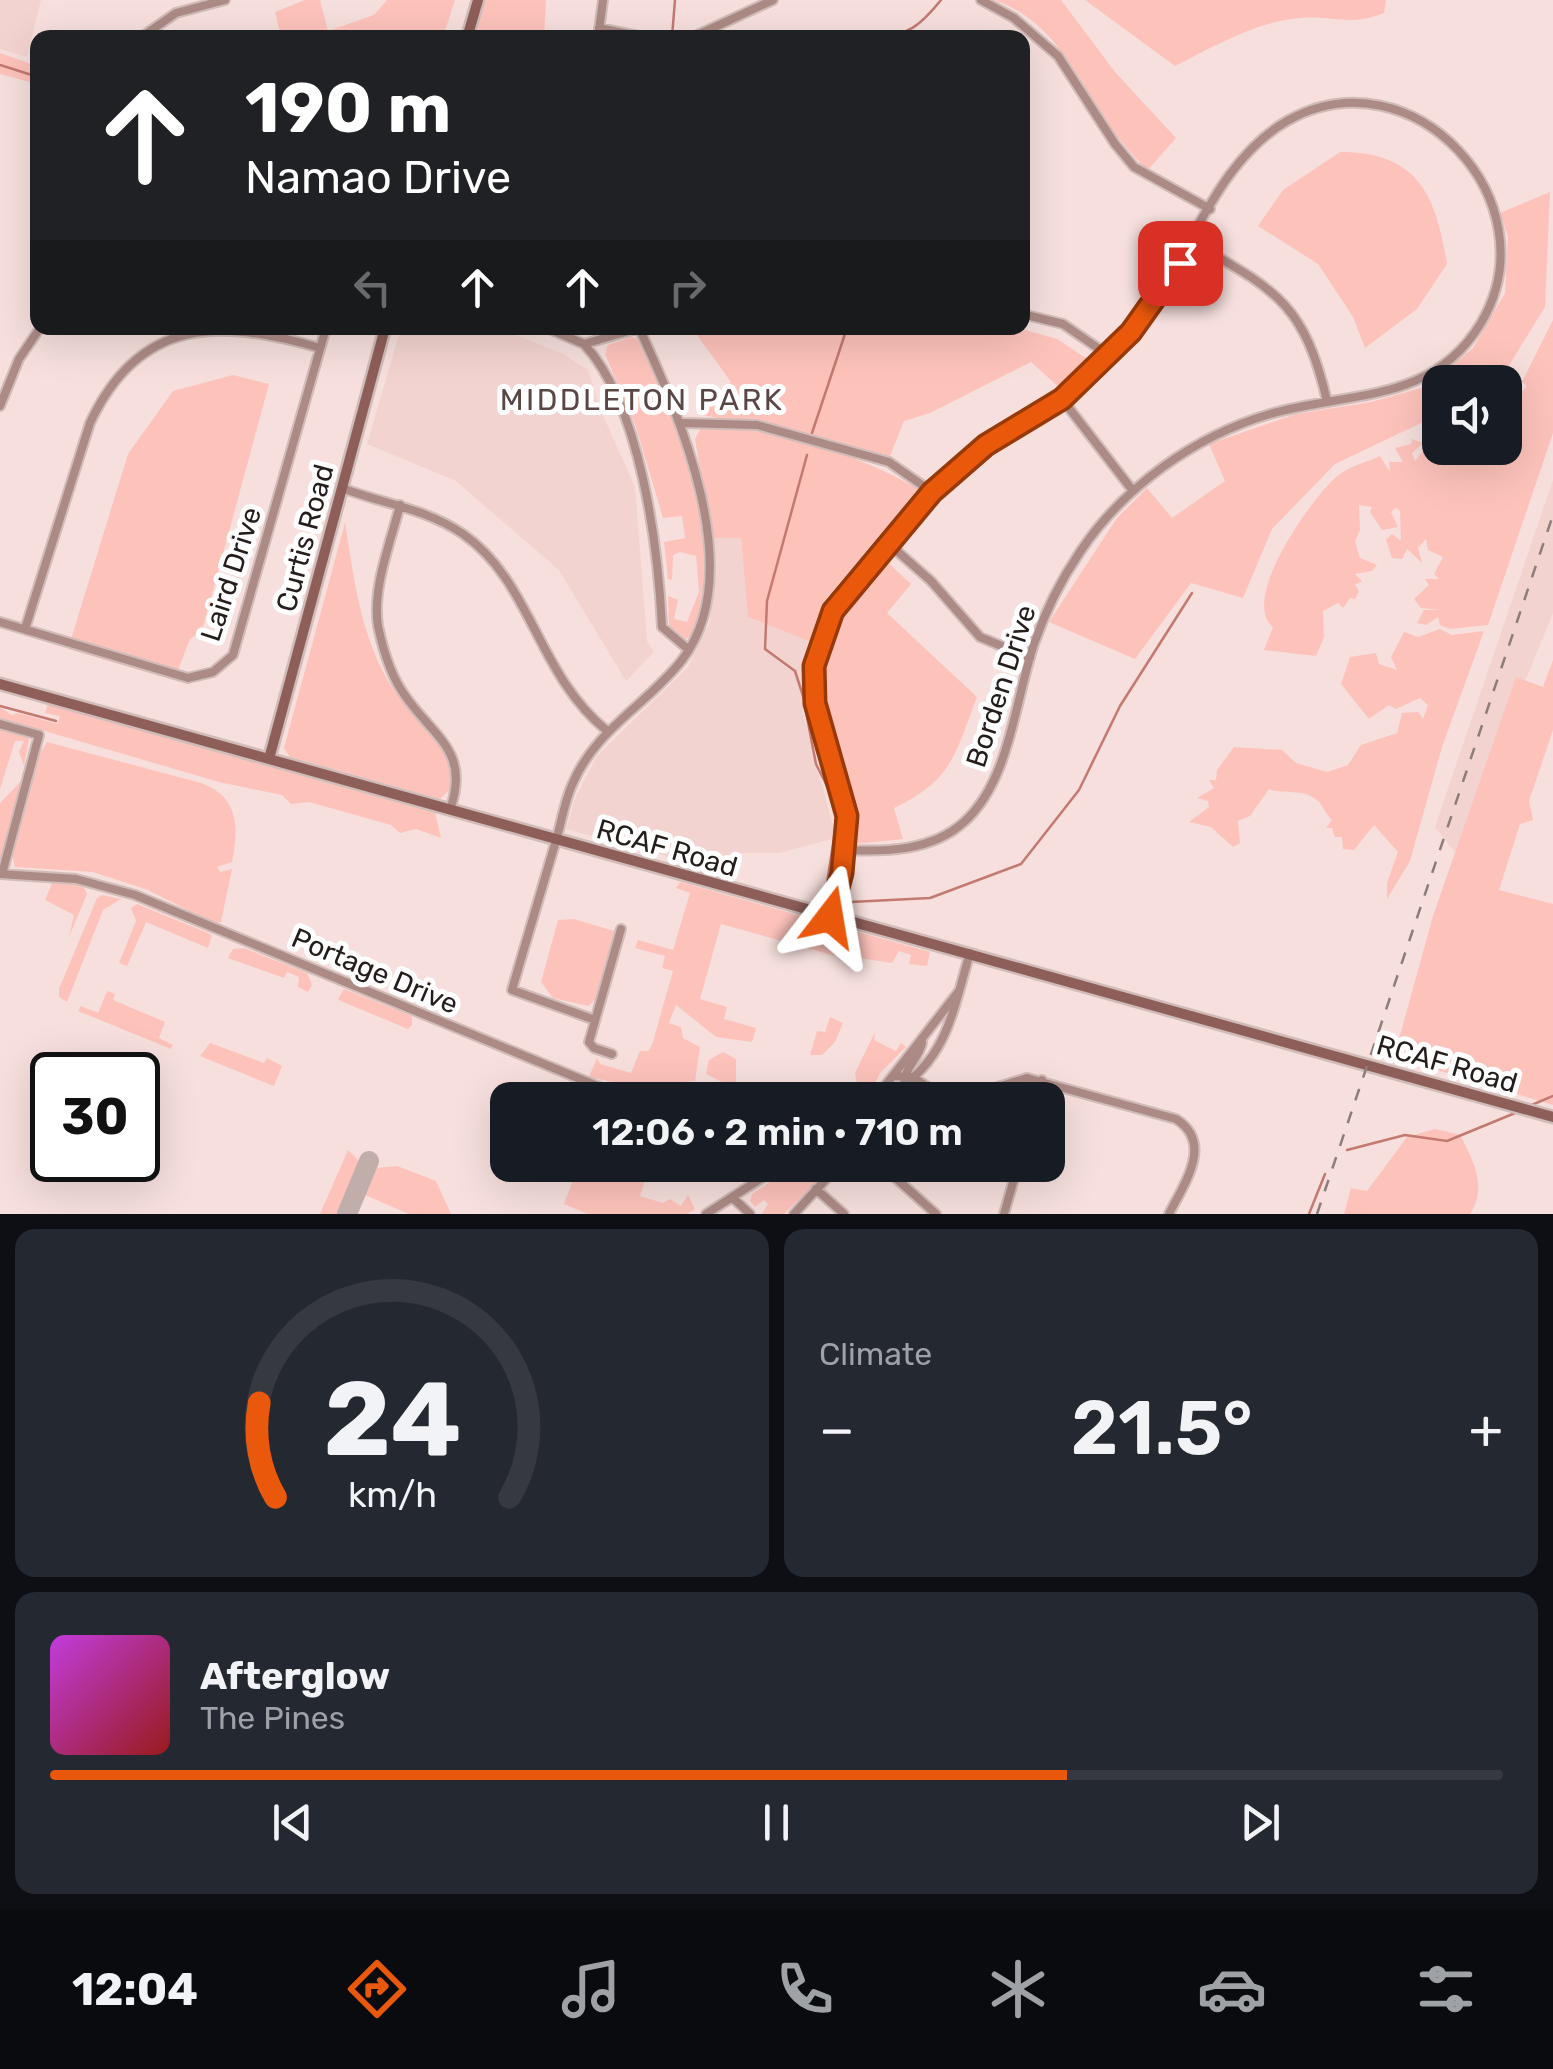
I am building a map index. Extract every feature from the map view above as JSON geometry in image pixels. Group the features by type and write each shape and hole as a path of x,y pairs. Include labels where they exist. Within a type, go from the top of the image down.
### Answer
{"main road":[{"path":"470,30 478,0"},
{"name":"Curtis Road","path":"269,760 383,335"},
{"name":"RCAF Road","path":"0,684 556,840 833,908 970,952 1553,1117"}],"street":[{"path":"152,30 176,13 225,0"},
{"path":"599,30 603,0"},
{"path":"709,30 773,0"},
{"path":"981,0 1028,30"},
{"path":"1030,32 1058,56 1134,166 1210,209"},
{"path":"833,908 845,850 844,802 815,703 814,666 821,638 847,592 932,492 986,445 1062,399 1108,355 1168,285 1210,209 1252,146 1294,117 1351,104 1422,119 1454,142 1481,173 1502,239 1498,280 1480,326 1460,352 1418,382 1326,401 1316,355 1284,302 1192,242"},
{"path":"1030,316 1063,324 1108,355"},
{"path":"0,406 20,359 35,335"},
{"path":"25,629 90,424 107,392 128,368 174,338 186,335"},
{"path":"271,335 320,348"},
{"name":"Laird Drive","path":"0,622 188,678 214,672 233,654 324,335"},
{"path":"564,335 584,344 596,358 618,406 641,470 659,571 662,626 688,650"},
{"path":"584,344 615,335"},
{"path":"595,1020 512,990 572,784 606,730 688,650 705,613 708,562 683,423 642,335"},
{"path":"1062,399 1133,491"},
{"name":"Borden Drive","path":"845,850 884,852 918,846 960,826 975,812 993,784 1030,658 1060,586 1082,548 1133,491 1181,455 1230,428 1326,401"},
{"path":"683,423 757,425 889,462 932,492"},
{"path":"342,488 444,522 482,550 514,590 562,684 606,730"},
{"path":"400,505 382,578 378,622 399,688 454,757 456,792 450,810"},
{"path":"888,544 931,581 980,637 1030,658"},
{"path":"0,724 39,735 1,874"},
{"name":"Portage Drive","path":"1,874 76,878 135,896 587,1082"},
{"path":"612,1054 591,1046 621,929"},
{"path":"889,1082 958,990 970,952"},
{"path":"903,1082 946,1036 960,1002 958,990"},
{"path":"907,1079 922,1043"},
{"path":"893,1076 913,1082"},
{"path":"1004,1082 1042,1080 1188,1126 1195,1160 1169,1214"},
{"path":"706,1214 755,1182"},
{"path":"794,1214 823,1182"},
{"path":"900,1182 936,1214"},
{"path":"1004,1214 1013,1182"},
{"path":"816,1190 844,1214"},
{"path":"732,1197 750,1214"}],"shaded area":[{"path":"0,0 41,0 34,30 30,30 27,57 0,49"},
{"path":"305,0 320,0 328,30 279,30 275,12"},
{"path":"387,0 455,0 445,30 331,30 374,15"},
{"path":"483,0 546,0 544,30 475,30"},
{"path":"994,0 1061,0 1115,72 1176,138 1147,171 1107,123 1046,33 1014,9"},
{"path":"1085,0 1386,0 1384,13 1372,17 1282,21 1235,36 1175,66"},
{"path":"0,53 30,64 30,82 0,74"},
{"path":"1340,152 1388,160 1419,182 1437,217 1447,264 1417,309 1365,348 1353,317 1318,264 1258,226 1283,190"},
{"path":"1550,192 1545,307 1509,365 1453,365 1473,348 1505,293 1508,237 1500,213"},
{"path":"1553,320 1553,433 1488,625 1450,629 1440,625 1438,617 1426,625 1417,623 1424,610 1441,610 1421,608 1414,599 1429,585 1425,579 1439,579 1434,574 1443,557 1428,550 1426,539 1418,548 1422,563 1407,549 1402,559 1392,558 1386,540 1392,534 1401,541 1400,511 1396,508 1391,512 1398,527 1382,530 1370,512 1372,507 1359,505 1360,530 1355,542 1360,558 1377,565 1372,571 1355,574 1362,581 1355,585 1359,591 1355,599 1350,598 1343,608 1338,603 1323,611 1324,637 1316,656 1264,650 1273,627 1265,614 1271,576 1294,531 1333,480 1380,456 1390,472 1389,462 1403,462 1395,448 1411,444 1412,439 1422,443 1412,453 1415,461 1422,452 1422,465 1522,465 1522,392 1527,386 1522,382"},
{"path":"1030,331 1057,339 1090,361 1061,389 1031,362 930,413 904,421 890,456 703,415 731,382 697,335 1030,335"},
{"path":"399,335 516,335 563,354 588,370 601,411 635,487 647,641 654,652 626,681 559,570 456,481 367,444"},
{"path":"631,337 637,339 668,408 701,522 701,598 692,635 686,639 669,629 668,596 678,600 674,619 687,622 699,592 696,556 680,552 673,555 672,580 668,579 664,542 685,538 682,516 663,518 636,427 605,354 608,345"},
{"path":"233,375 269,384 202,631 190,639 174,680 68,649 128,454 173,391"},
{"path":"1422,388 1422,423 1335,464 1272,529 1243,598 1191,583 1135,659 1049,622 1117,518 1147,488 1172,518 1225,481 1209,444 1296,414 1371,402"},
{"path":"710,425 763,432 818,446 871,465 918,489 826,599 811,642 748,617 741,538 712,538 695,439 701,428"},
{"path":"1553,480 1553,613 1455,852 1435,827"},
{"path":"345,523 362,616 378,660 388,681 436,740 448,762 452,787 440,799 290,757 284,748"},
{"path":"712,538 741,538 748,617 811,642 803,712 836,838 779,853 741,853 737,875 566,829 576,796 597,756 688,667 710,622"},
{"path":"886,561 911,584 887,613 977,697 957,750 940,776 914,798 894,808 903,839 856,844 850,798 824,699 823,670 831,639 851,604"},
{"path":"1440,629 1452,635 1484,631 1442,747 1410,861 1387,899 1387,883 1398,852 1374,825 1354,850 1343,849 1342,837 1335,837 1332,828 1326,828 1332,820 1320,802 1306,794 1269,789 1250,816 1238,821 1240,843 1233,847 1211,827 1189,822 1209,807 1208,801 1197,798 1214,788 1209,780 1216,780 1217,770 1234,747 1282,750 1296,763 1327,772 1348,765 1361,745 1397,733 1402,713 1418,712 1423,719 1428,705 1420,698 1396,709 1389,705 1369,719 1341,684 1350,657 1376,653 1379,664 1397,670 1391,657 1404,632 1418,637"},
{"path":"1553,660 1553,730 1529,801 1533,820 1520,824 1499,890 1553,904 1553,1105 1394,1057 1433,916 1516,677 1543,687"},
{"path":"48,704 435,813 441,838 416,829 400,833 391,825 309,802 291,804 282,795 219,782 0,718 0,707 12,715 18,713 58,724 60,716 45,713"},
{"path":"0,728 29,739 24,766 19,752 24,741 15,741 0,789"},
{"path":"47,742 201,783 223,796 233,815 235,837 232,862 217,867 220,872 232,869 221,922 213,923 148,890 93,872 15,867 12,854 39,755"},
{"path":"21,781 0,860 0,803"},
{"path":"53,881 82,884 87,894 69,937 74,915 45,900"},
{"path":"680,882 930,952 927,966 909,964 911,955 899,951 892,963 860,958 860,968 846,964 846,959 721,924 700,999 727,1007 724,1019 756,1028 752,1042 716,1037 676,1005 669,1023 681,1027 683,1038 700,1047 695,1081 613,1082 589,1077 597,1058 600,1064 631,1073 640,1051 648,1051 652,1045 673,971 662,968 665,956 635,948 638,940 673,950 690,893 676,888"},
{"path":"102,895 121,899 103,910 67,1002 59,997 59,989 97,898"},
{"path":"137,904 208,933 212,936 208,948 146,922 127,966 119,963 136,921 131,908"},
{"path":"574,919 614,931 615,936 599,996 588,1006 553,998 541,982 558,920"},
{"path":"244,948 307,973 312,985 308,992 298,987 299,977 287,972 284,978 228,958 233,949"},
{"path":"344,989 412,1016 412,1025 408,1029 343,1002 338,999"},
{"path":"107,991 115,994 113,1000 165,1022 159,1038 173,1045 171,1049 78,1011 81,1006 98,1013"},
{"path":"830,1017 843,1023 835,1042 822,1055 810,1055 817,1031 825,1032"},
{"path":"875,1032 874,1040 896,1051 901,1043 906,1047 876,1082 857,1082 855,1073"},
{"path":"210,1043 264,1063 267,1058 282,1066 274,1086 200,1056"},
{"path":"723,1052 736,1059 736,1082 722,1082 706,1074 709,1060"},
{"path":"1435,1129 1460,1135 1474,1164 1478,1194 1470,1214 1344,1214 1351,1188 1367,1191 1407,1137"},
{"path":"348,1150 361,1163 339,1214 320,1214"},
{"path":"397,1166 436,1181 451,1214 409,1214 363,1194 375,1168"},
{"path":"572,1182 644,1182 640,1196 663,1203 670,1199 681,1206 688,1195 695,1209 687,1214 588,1214 564,1204"},
{"path":"770,1182 816,1182 784,1214 762,1214 768,1204 764,1200 755,1207 750,1201 752,1194"}],"waterway":[{"path":"673,30 675,0"},
{"path":"908,30 941,0"},
{"path":"0,65 30,74"},
{"path":"812,433 845,335"},
{"path":"804,699 795,671 765,649 767,601 807,455"},
{"path":"835,831 825,897 831,903 930,898 1021,864 1079,790 1120,706 1192,593"},
{"path":"0,706 56,721"},
{"path":"806,712 816,764 831,794 837,819"},
{"path":"1527,1107 1553,1096"},
{"path":"1347,1150 1405,1135 1447,1141 1520,1111"},
{"path":"1309,1214 1325,1174"}],"taxiway":[{"path":"347,1214 369,1161"}],"railway":[{"path":"1317,1214 1553,515"}],"district":[{"name":"MIDDLETON PARK","path":"642,400"}],"route":[{"path":"830,917 842,873 847,816 815,703 814,666 833,611 932,492 986,445 1062,399 1131,332 1180,263"}]}
